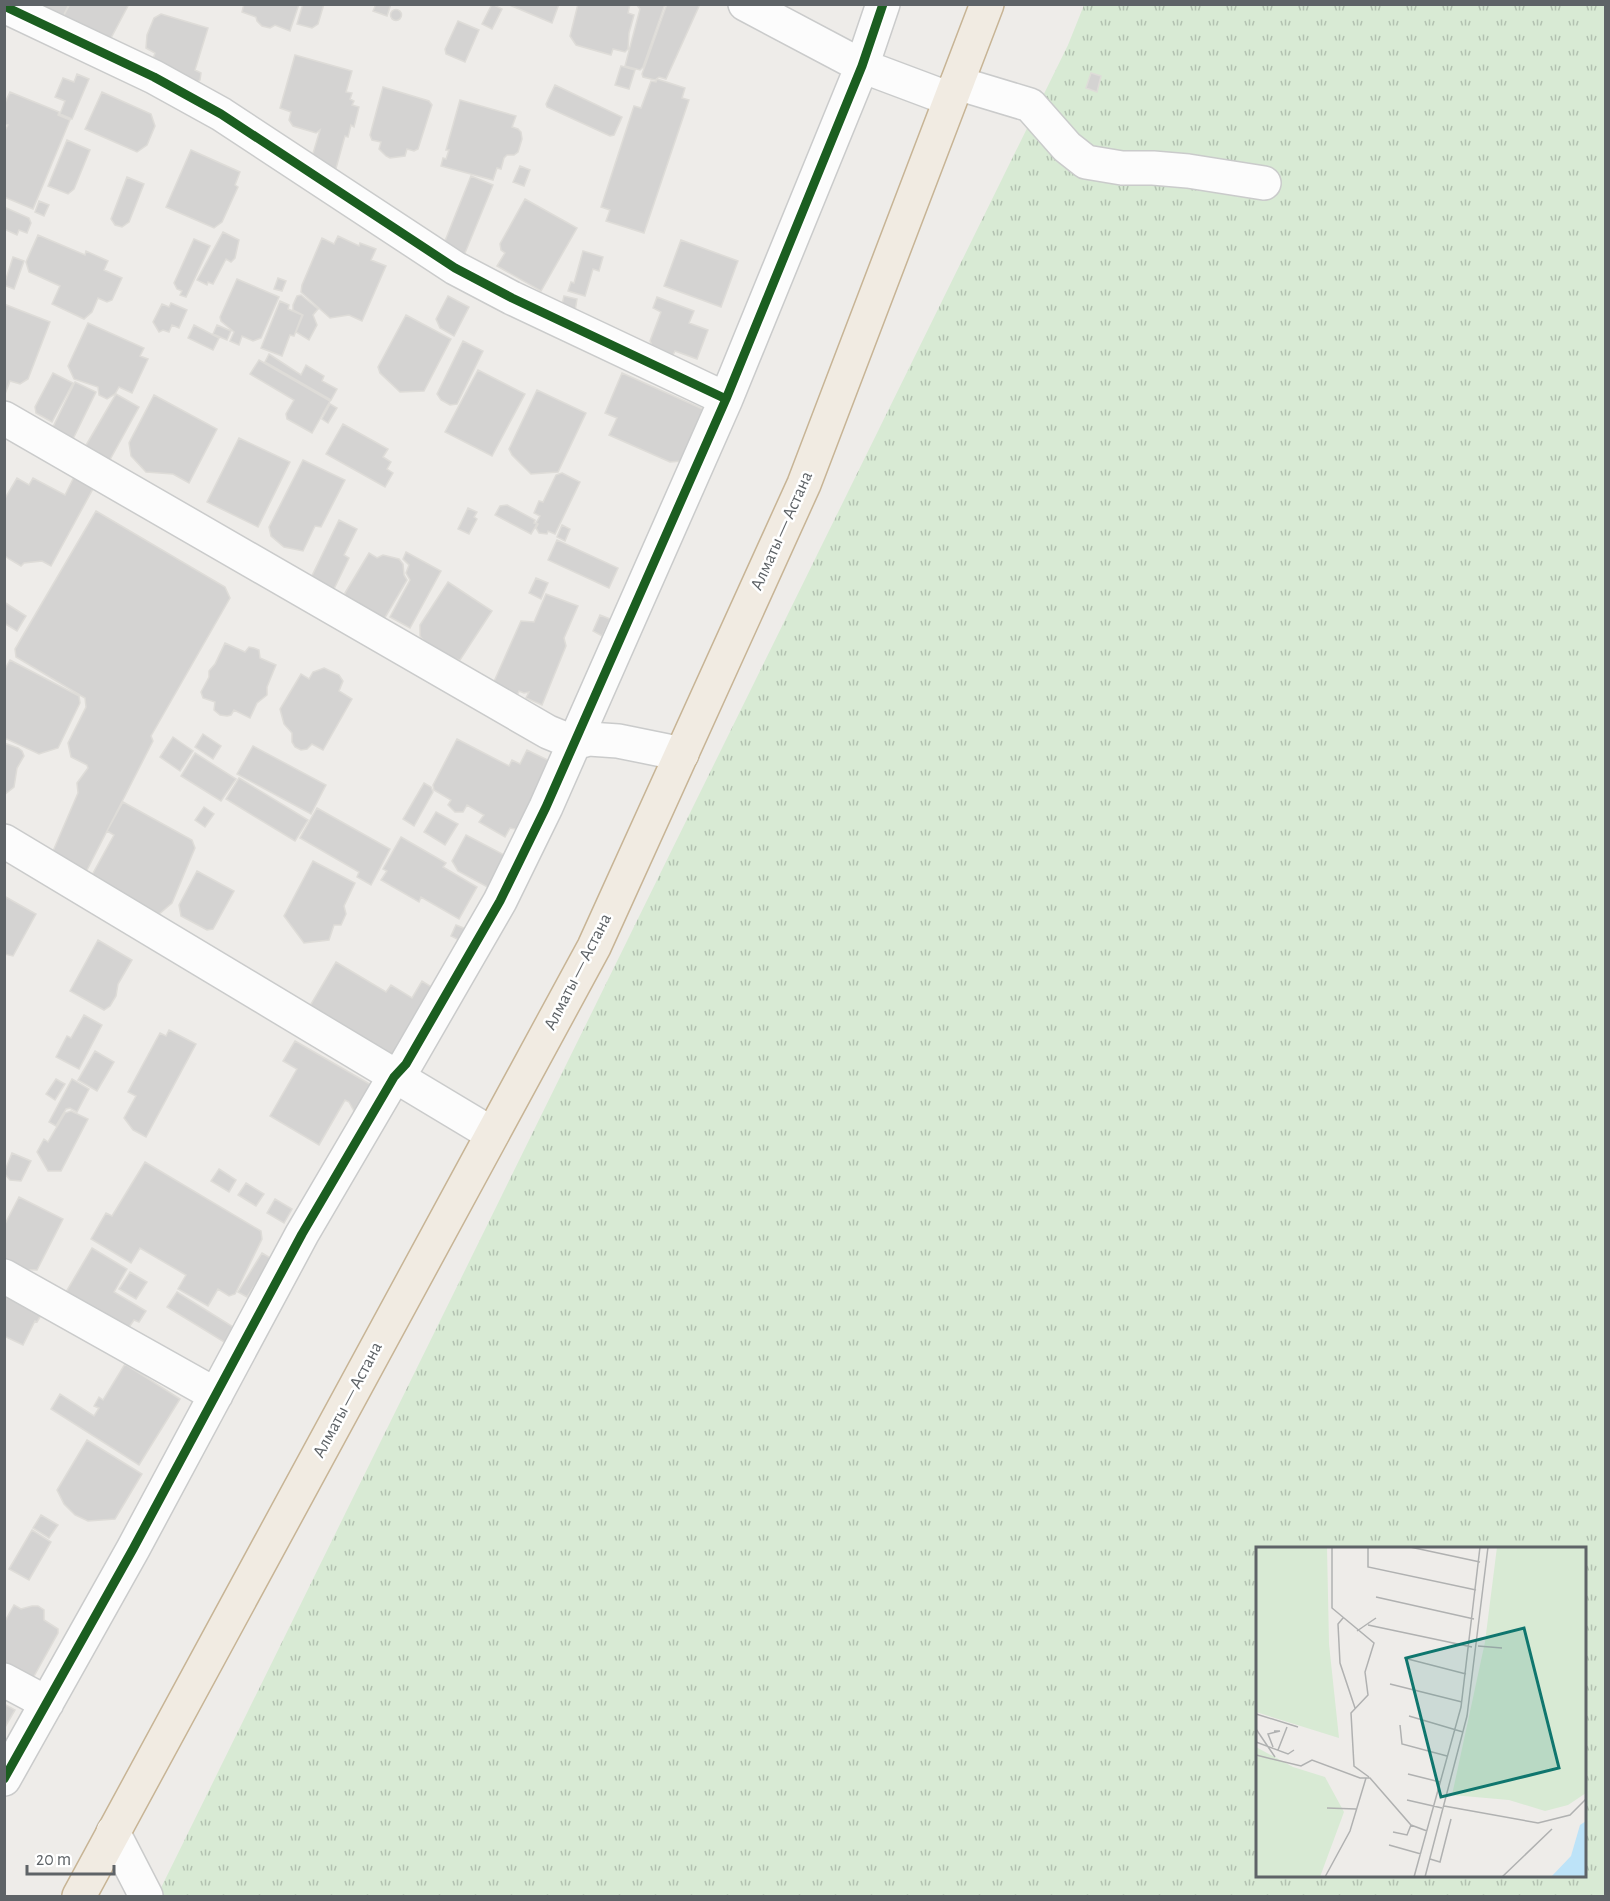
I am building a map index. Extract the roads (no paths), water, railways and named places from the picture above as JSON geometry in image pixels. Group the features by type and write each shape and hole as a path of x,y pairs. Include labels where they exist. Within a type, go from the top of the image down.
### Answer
{"highway":[{"name":"Алматы — Астана","path":"79,1896 594,947 804,484 987,4"}],"street":[{"path":"745,4 862,66 953,91 1030,105 1066,147 1086,162 1122,168 1188,171 1264,183"},
{"path":"4,1779 302,1234 394,1077 406,1064 500,901 575,743 726,399 862,66 883,4"},
{"path":"4,6 183,92 221,114 455,268 512,298 726,399"},
{"path":"4,418 548,732 575,743 589,739 618,741 682,754"},
{"path":"4,841 492,1134"},
{"path":"4,1276 216,1395"},
{"path":"4,1680 47,1702"},
{"path":"113,1832 146,1896"}]}
